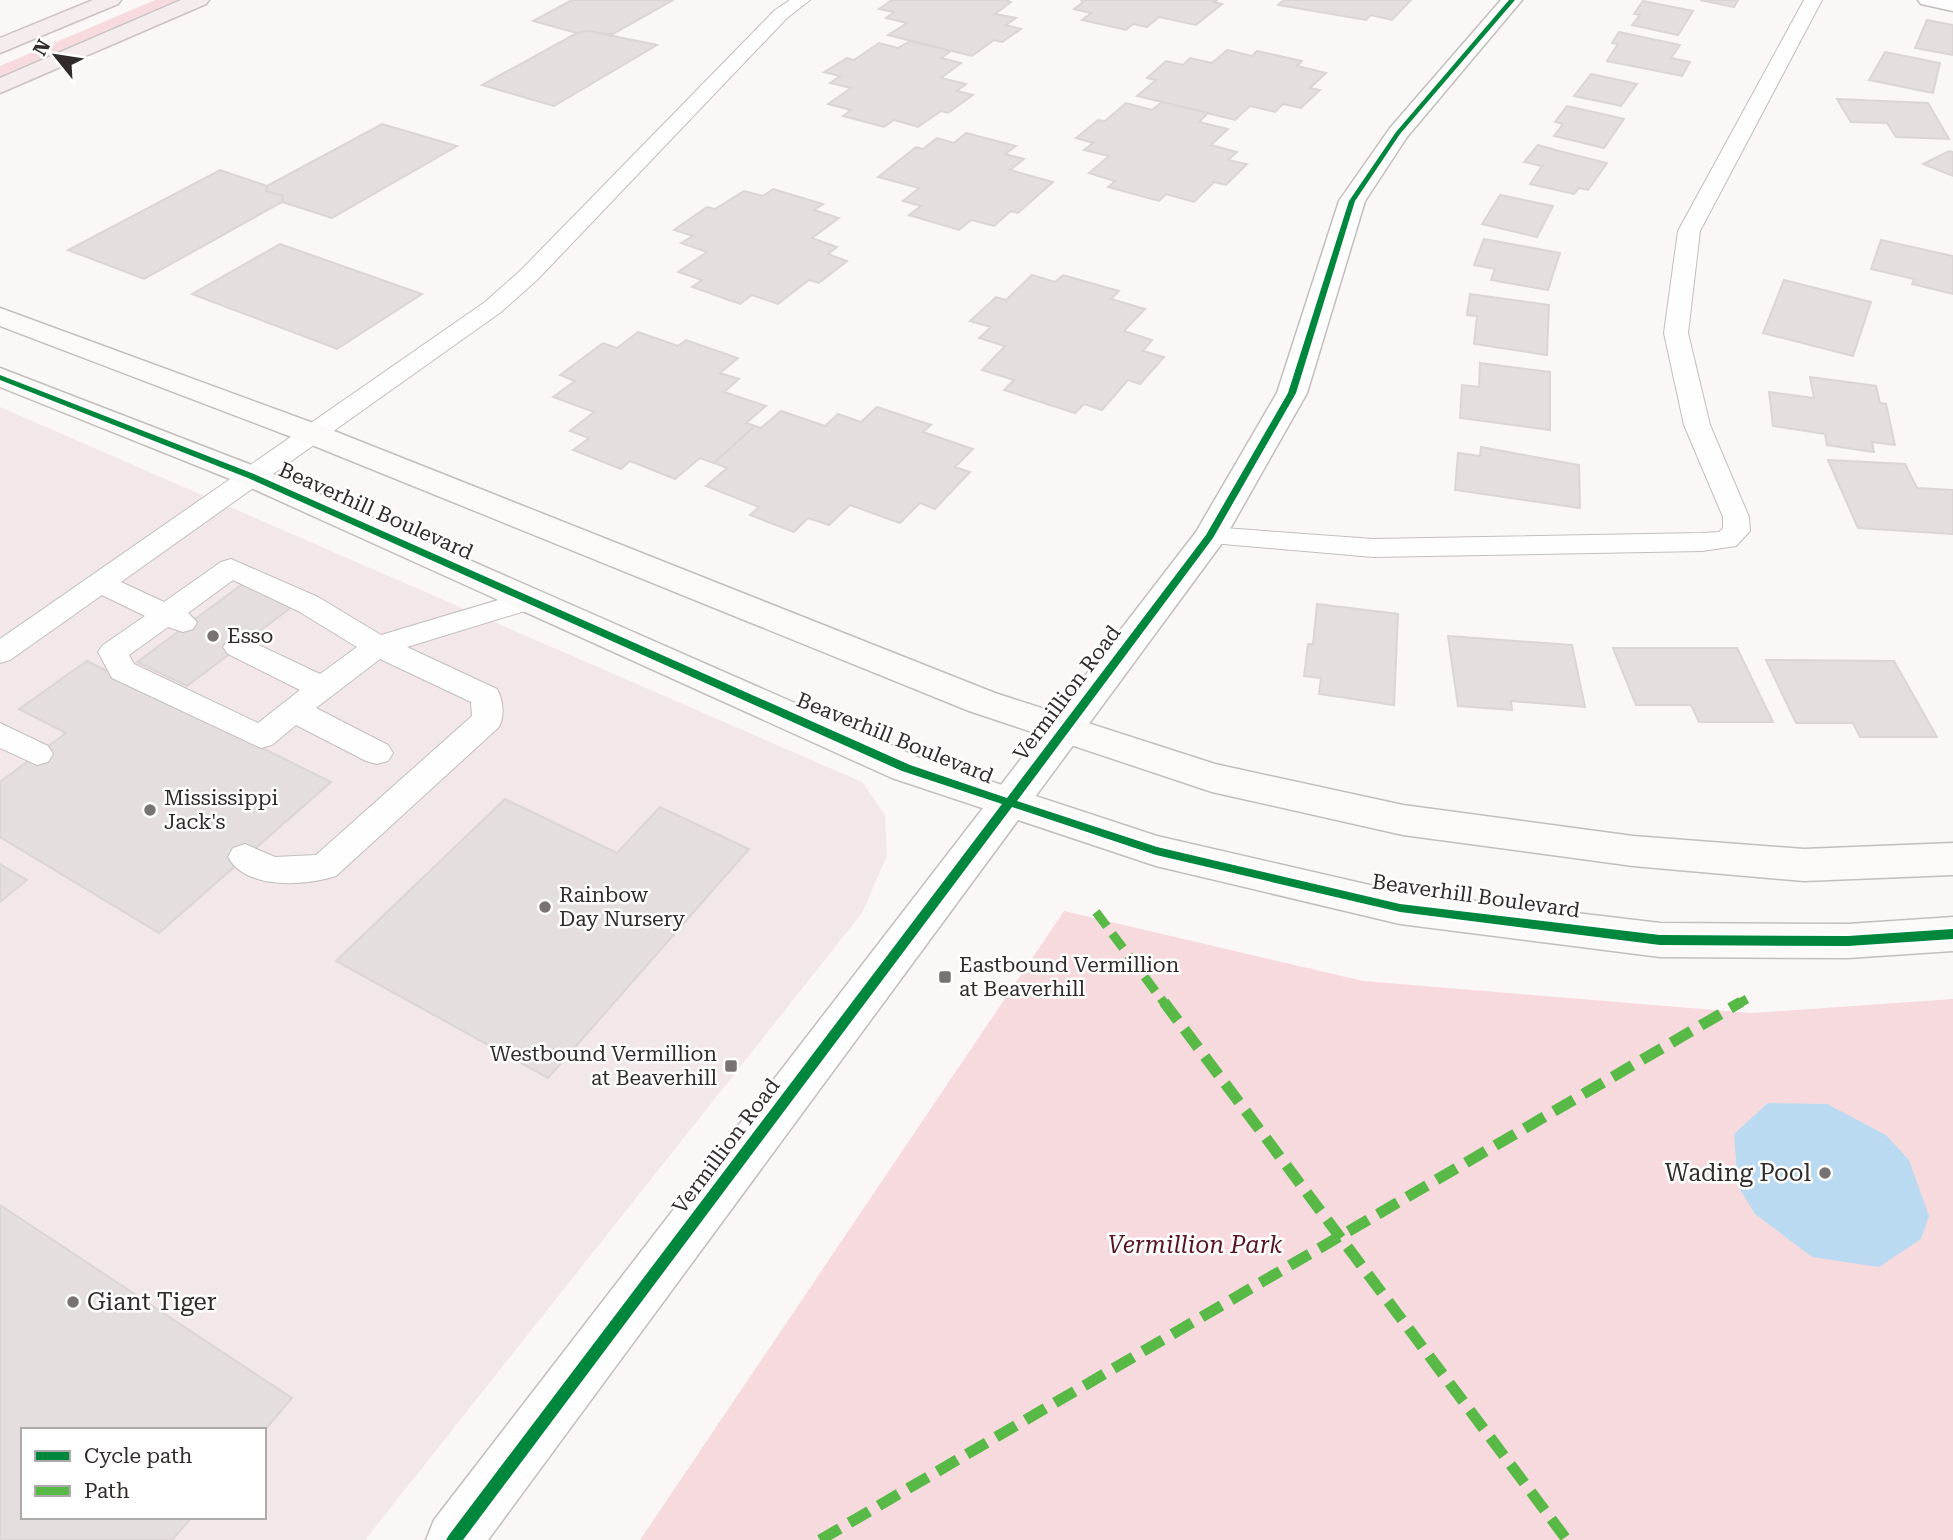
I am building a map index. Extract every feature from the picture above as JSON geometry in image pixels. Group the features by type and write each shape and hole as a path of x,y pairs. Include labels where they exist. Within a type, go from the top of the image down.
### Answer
{"highway":[{"path":"0,46 111,0"},
{"path":"0,86 199,0"},
{"path":"0,103 93,46"}],"street":[{"name":"Vermillion Road","path":"454,1540 1210,536 1292,393 1352,201 1398,133 1513,0"},
{"path":"1928,0 1953,5"},
{"name":"Beaverhill Boulevard","path":"0,316 313,434 1061,731 1212,778 1403,820 1633,850 1804,865 1953,859"},
{"name":"Beaverhill Boulevard","path":"0,377 251,476 906,768 1156,851 1400,908 1660,940 1848,941 1953,934"}],"lane":[{"path":"0,653 493,307 529,275 781,14 801,0"},
{"path":"1210,536 1373,548 1702,542 1726,540 1737,531 1736,517 1697,425 1676,333 1689,231 1813,0"},
{"path":"245,857 271,870 324,867 488,719 486,695 379,646 308,604 231,568 177,619 113,652 122,671 261,737 379,646 528,600"},
{"path":"99,583 177,619"},
{"path":"238,648 322,688"},
{"path":"293,710 377,753"},
{"path":"0,734 37,754"}],"shaded area":[{"path":"0,407 862,782 885,815 887,856 862,913 365,1540 0,1540"}],"green space":[{"path":"155,0 177,0 0,76 0,66"},
{"name":"Vermillion Park","path":"1064,911 1363,981 1751,1013 1953,999 1953,1540 640,1540"}],"water":[{"name":"Wading Pool","path":"1768,1103 1827,1104 1886,1135 1909,1160 1929,1216 1921,1239 1879,1267 1812,1257 1755,1214 1738,1186 1734,1134"}],"building":[{"path":"572,0 673,0 613,34 577,33 533,21"},
{"path":"892,0 1005,0 1011,2 995,14 1016,18 1006,25 1021,29 1002,42 994,40 972,56 888,35 907,23 886,18 894,12 879,9"},
{"path":"1081,0 1217,0 1214,2 1222,4 1196,25 1159,17 1147,27 1133,24 1126,30 1082,20 1091,13 1074,9 1083,2"},
{"path":"1284,0 1411,0 1392,20 1371,15 1366,20 1278,5"},
{"path":"1700,0 1738,0 1734,7"},
{"path":"1643,1 1693,11 1678,35 1632,25 1640,15 1634,14"},
{"path":"1927,20 1953,25 1953,55 1915,48"},
{"path":"589,31 657,45 554,106 482,85 577,33"},
{"path":"1619,32 1680,45 1671,58 1690,62 1682,76 1607,61 1618,44 1612,43"},
{"path":"910,41 951,51 941,58 961,63 941,78 966,84 957,91 973,95 948,113 941,111 918,127 894,120 884,127 843,116 851,110 828,104 851,88 830,83 840,76 824,72 847,58 854,60 879,43 898,48"},
{"path":"1227,50 1252,56 1257,51 1302,61 1297,66 1326,73 1310,88 1320,90 1301,108 1283,104 1275,112 1250,106 1235,120 1137,96 1156,80 1147,78 1166,61 1183,65 1190,58 1212,63"},
{"path":"1885,52 1940,63 1933,93 1869,80"},
{"path":"1591,74 1637,84 1621,106 1574,96"},
{"path":"1837,99 1928,103 1949,139 1896,137 1887,123 1851,122"},
{"path":"1162,102 1208,113 1199,122 1228,129 1211,145 1237,152 1228,160 1247,164 1226,185 1214,182 1194,202 1166,194 1159,201 1108,187 1115,181 1089,173 1109,156 1084,150 1093,143 1076,138 1098,120 1105,121 1126,103 1152,110"},
{"path":"1567,106 1624,119 1604,148 1554,136 1563,124 1555,122"},
{"path":"382,124 457,146 332,218 282,202 283,196 266,191 267,186"},
{"path":"966,133 1016,146 1005,154 1024,159 1010,170 1053,182 1018,213 1011,211 994,226 971,220 959,230 909,215 921,206 903,201 919,188 878,177 916,147 923,149 937,138 954,143"},
{"path":"1538,145 1607,163 1588,190 1579,188 1574,194 1530,184 1542,166 1524,162"},
{"path":"1949,151 1953,152 1953,176 1923,164"},
{"path":"220,170 267,186 266,191 283,196 282,202 144,279 68,250"},
{"path":"773,189 823,204 814,210 839,218 812,238 837,247 828,254 847,261 819,283 809,280 778,304 752,295 740,304 692,287 702,280 678,272 707,252 681,243 693,236 674,230 707,207 715,209 744,191 763,196"},
{"path":"1500,195 1553,206 1537,237 1482,224"},
{"path":"1484,239 1560,253 1548,290 1491,280 1495,269 1474,265"},
{"path":"1881,240 1953,256 1953,294 1912,284 1914,279 1871,269"},
{"path":"280,244 422,294 337,349 192,294"},
{"path":"1032,275 1055,282 1063,275 1119,291 1111,299 1145,309 1124,331 1152,340 1143,351 1164,357 1140,384 1128,380 1102,410 1084,404 1075,413 1004,390 1014,380 982,370 1005,346 979,338 991,327 970,321 996,297 1006,300"},
{"path":"1784,280 1871,302 1853,356 1763,333"},
{"path":"1470,294 1549,305 1547,355 1474,344 1477,316 1467,315"},
{"path":"638,332 678,346 686,340 738,358 720,373 739,379 724,392 766,406 746,423 755,426 714,463 700,458 675,479 630,461 621,469 573,450 589,438 570,431 594,412 553,397 575,381 560,375 603,343 617,348"},
{"path":"1480,363 1550,372 1550,430 1460,418 1462,385 1479,387"},
{"path":"1810,377 1876,386 1880,403 1886,404 1895,445 1872,442 1874,452 1827,445 1825,434 1773,426 1769,392 1814,398"},
{"path":"877,407 931,425 923,432 973,449 955,467 970,472 935,509 920,503 900,523 850,505 829,525 808,518 794,532 750,515 759,507 706,486 727,468 714,463 755,426 761,428 781,411 825,426 838,414 861,422"},
{"path":"1481,447 1579,465 1580,508 1455,490 1458,453 1480,456"},
{"path":"1828,460 1905,464 1917,488 1953,490 1953,534 1858,528"},
{"name":"Esso","path":"244,583 293,606 187,686 137,662"},
{"path":"1317,604 1398,614 1394,705 1319,694 1321,678 1304,676 1308,644 1313,644"},
{"path":"1448,636 1572,645 1585,707 1511,701 1512,710 1458,706"},
{"path":"1613,648 1737,648 1773,722 1699,722 1691,705 1636,705"},
{"path":"1766,660 1894,661 1937,737 1860,737 1853,723 1796,723"},
{"name":"Mississippi Jack's","path":"87,661 331,782 159,933 0,837 0,782 66,733 19,709"},
{"name":"Rainbow Day Nursery","path":"505,799 617,853 660,807 749,849 548,1078 336,961"},
{"path":"0,864 27,880 0,902"},
{"name":"Giant Tiger","path":"0,1205 292,1398 266,1429 21,1428 21,1519 190,1519 172,1540 0,1540"}],"marked path":[{"path":"1096,912 1567,1540"},
{"path":"820,1540 1747,999"}],"cycle path":[{"path":"454,1540 1210,536 1292,393 1352,201 1398,133 1512,0"},
{"path":"0,377 251,476 906,768 1156,851 1400,908 1660,940 1848,941 1953,934"}],"place":[{"name":"Esso","path":"213,636"},
{"name":"Mississippi Jack's","path":"150,810"},
{"name":"Rainbow Day Nursery","path":"545,907"},
{"name":"Eastbound Vermillion at Beaverhill","path":"945,977"},
{"name":"Westbound Vermillion at Beaverhill","path":"731,1066"},
{"name":"Wading Pool","path":"1825,1173"},
{"name":"Giant Tiger","path":"73,1302"}]}
